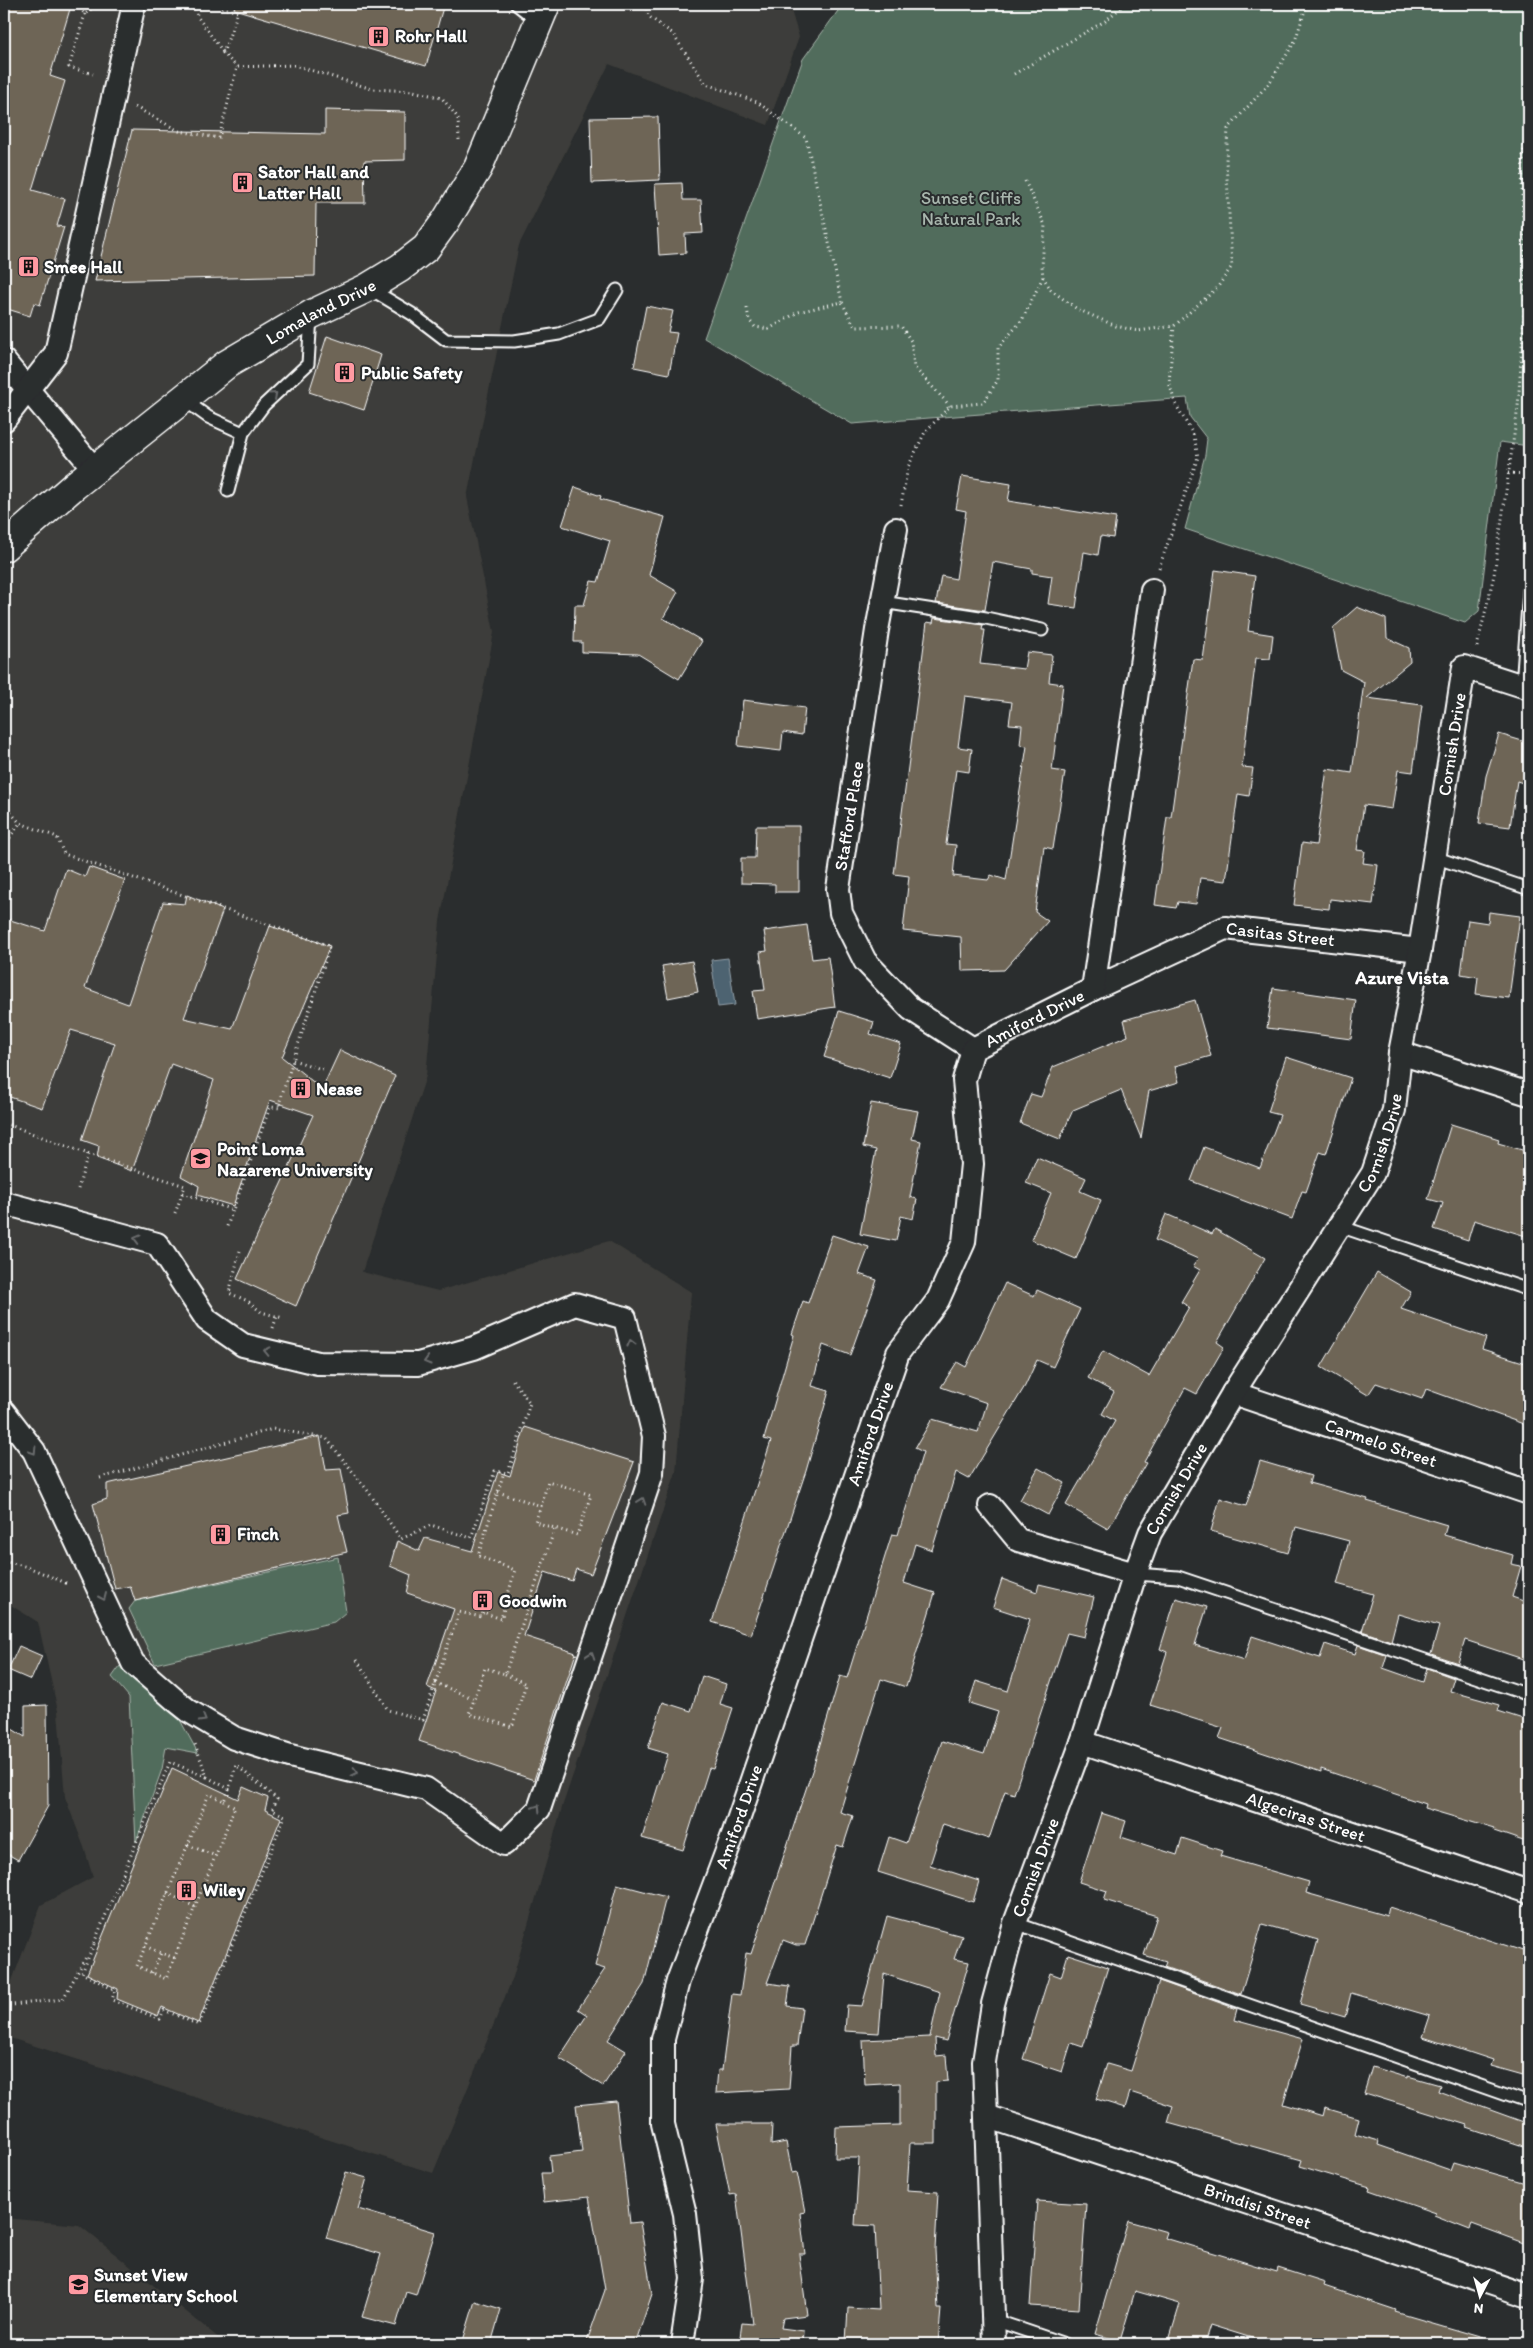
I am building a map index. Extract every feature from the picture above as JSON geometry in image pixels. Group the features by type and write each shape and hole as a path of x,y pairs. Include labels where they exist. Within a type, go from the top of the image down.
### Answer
{"street":[{"path":"4,420 56,353 134,4"},
{"name":"Lomaland Drive","path":"4,547 95,470 227,364 312,314 367,288 400,268 426,248 445,222 478,168 542,13"},
{"path":"5,365 95,470"},
{"name":"Stafford Place","path":"896,529 882,602 838,889 842,913 865,961 911,1008 973,1049"},
{"name":"Amiford Drive","path":"682,2344 692,2279 685,2214 663,2124 663,2039 678,1982 733,1836 898,1353 938,1300 964,1242 972,1164 964,1080 973,1049 1093,989 1152,590"},
{"path":"1468,668 1526,687"},
{"name":"Cornish Drive","path":"994,2344 984,2062 993,2004 1015,1923 1082,1742 1135,1574 1150,1533 1233,1393 1373,1174 1394,1110 1400,1053 1420,950 1434,857 1468,668"},
{"name":"Casitas Street","path":"1093,989 1225,928 1420,950"},
{"path":"1400,1053 1529,1094"},
{"path":"4,1203 157,1244 207,1320 243,1346 318,1363 418,1364 474,1348 575,1304 625,1318 654,1436 652,1473 539,1809 504,1844 426,1790 290,1756 234,1738 189,1712 133,1663 34,1451 4,1412"},
{"name":"Carmelo Street","path":"1233,1393 1529,1492"},
{"path":"990,1506 1018,1540 1135,1574"},
{"name":"Algeciras Street","path":"1082,1742 1529,1892"},
{"name":"Brindisi Street","path":"986,2116 1529,2296"}],"lane":[{"path":"516,4 542,13"},
{"path":"367,288 412,314 446,340 514,341 559,334 599,319 617,290"},
{"path":"228,491 243,433 264,404 308,364 312,314"},
{"path":"183,399 208,417 243,433"},
{"path":"1526,687 1529,591"},
{"path":"882,602 986,618 1042,630"},
{"path":"1434,857 1529,889"},
{"path":"1340,1226 1529,1290"},
{"path":"1135,1574 1178,1577 1529,1695"},
{"path":"1015,1923 1529,2103"},
{"path":"994,2320 1065,2344"}],"path":[{"path":"76,4 84,14"},
{"path":"97,4 84,14 69,67 114,87 179,132 219,138 237,67"},
{"path":"195,4 197,16 223,53 237,67 294,65 372,89 413,90 442,98 458,118 460,148 464,156 478,168"},
{"path":"221,4 220,7 238,12 223,53"},
{"path":"646,4 648,16 672,33 706,84 757,102 806,138 842,302 855,327 901,326 911,341 914,367 950,406"},
{"path":"1014,74 1105,21 1125,4"},
{"path":"1025,181 1045,225 1043,277 1051,290 1077,309 1116,326 1138,331 1174,326 1216,288 1232,266 1226,160 1228,129 1270,82 1294,41 1307,4"},
{"path":"1468,668 1494,574 1518,407 1526,256 1522,194 1523,157 1529,105"},
{"path":"896,529 908,467 925,432 950,406 983,403 998,380 998,348 1022,320 1043,277"},
{"path":"747,308 749,320 755,327 769,329 798,312 842,302"},
{"path":"1152,590 1168,537 1184,501 1198,457 1194,436 1175,402 1169,382 1174,326"},
{"path":"1508,473 1529,474"},
{"path":"4,805 20,823 57,837 64,854 330,946 279,1104 280,1108 270,1107 226,1228"},
{"path":"4,846 20,823"},
{"path":"293,1060 324,1070"},
{"path":"4,1123 88,1154 185,1186 176,1213"},
{"path":"78,1189 88,1154"},
{"path":"182,1193 234,1210"},
{"path":"240,1251 229,1293 248,1301 261,1312 283,1318"},
{"path":"100,1478 272,1429 326,1438 368,1491 401,1539 431,1525 470,1538 495,1471 508,1473 530,1403 511,1378"},
{"path":"357,1660 388,1710 423,1720 459,1612 481,1617 483,1612 501,1619 515,1570 478,1556 504,1472"},
{"path":"548,1482 591,1495 577,1535 536,1522 541,1506 548,1482"},
{"path":"498,1492 541,1506"},
{"path":"504,1674 555,1528"},
{"path":"4,1561 28,1567 66,1584 96,1581"},
{"path":"485,1668 504,1674 526,1684 512,1727 469,1714 485,1668"},
{"path":"435,1683 475,1699"},
{"path":"193,1738 207,1777"},
{"path":"224,1802 229,1789 236,1765 277,1799 272,1810 285,1816 199,2025 164,2010 160,2019 112,2000 115,1990 82,1973 170,1762 207,1777 229,1789"},
{"path":"209,1794 224,1802 235,1807 166,1979 137,1966 209,1794"},
{"path":"188,1845 216,1856"},
{"path":"167,1893 195,1907"},
{"path":"4,2006 63,1999 94,1944"},
{"path":"145,1946 175,1958"},
{"path":"152,1973 161,1953"}],"shaded area":[{"name":"Point Loma Nazarene University","path":"4,4 789,4 799,37 768,125 609,64 519,245 467,497 494,632 440,921 426,1076 362,1272 438,1291 609,1241 691,1292 676,1472 563,1804 513,1977 433,2173 4,2036 4,2010 8,1991 41,1905 93,1877 65,1797 58,1711 38,1622 4,1601"},
{"name":"Sunset View Elementary School","path":"4,2218 79,2225 226,2344 4,2344"}],"green space":[{"name":"Sunset Cliffs Natural Park","path":"843,4 1529,4 1529,446 1500,442 1479,611 1465,623 1185,529 1205,455 1207,439 1190,417 1187,398 852,424 704,338 803,59"},
{"path":"338,1557 346,1612 334,1622 155,1664 129,1609 135,1601"},
{"path":"120,1666 179,1718 198,1753 166,1747 162,1769 136,1842 129,1697 112,1677"}],"water":[{"path":"728,958 735,1005 718,1007 711,960"}],"building":[{"path":"4,4 53,4 70,9 50,76 65,81 32,190 65,199 57,226 64,227 40,305 34,303 30,316 4,308"},
{"name":"Rohr Hall","path":"235,4 444,4 426,66 234,9"},
{"name":"Sator Hall and Latter Hall","path":"325,110 405,112 405,160 364,161 365,203 316,203 315,276 95,281 132,130 325,134"},
{"path":"658,117 660,180 592,183 590,118"},
{"path":"682,183 683,200 701,200 703,233 685,234 686,253 659,255 655,184"},
{"path":"646,306 673,311 668,332 677,333 669,374 634,367"},
{"name":"Public Safety","path":"327,336 381,355 364,410 309,392"},
{"path":"962,476 1011,484 1008,501 1116,518 1113,538 1101,536 1098,555 1084,552 1076,608 1048,604 1052,576 1032,573 1032,569 993,562 985,610 936,603 941,576 956,579 966,511 956,509"},
{"path":"575,487 601,496 600,499 665,517 649,575 678,592 663,618 702,641 679,679 638,654 582,652 582,642 574,642 575,605 584,605 591,581 598,582 610,541 562,526"},
{"path":"1215,570 1255,576 1248,631 1273,635 1270,659 1256,658 1242,767 1253,768 1249,796 1238,794 1226,881 1200,878 1196,904 1178,902 1176,908 1155,905 1167,817 1171,817 1193,659 1203,660"},
{"path":"1357,607 1386,619 1387,638 1409,648 1410,662 1367,698 1422,705 1413,772 1398,770 1392,809 1364,805 1357,850 1365,851 1363,863 1378,865 1373,904 1330,899 1329,909 1294,905 1302,843 1316,845 1327,769 1352,773 1364,682 1341,670 1333,628"},
{"path":"934,618 983,625 982,630 985,630 980,664 1024,669 1027,652 1052,655 1049,682 1063,684 1052,770 1065,772 1053,849 1044,847 1035,912 1048,921 1004,970 962,971 961,937 903,931 909,876 894,874 927,622 933,623","holes":["965,696 1012,702 1009,724 1022,725 1020,745 1027,746 1006,880 991,875 988,880 953,876 956,845 946,844 956,770 969,772 972,749 958,747"]},
{"path":"743,700 805,708 802,735 783,732 781,751 738,746"},
{"path":"1499,734 1529,743 1529,785 1517,781 1510,827 1479,823 1486,776"},
{"path":"756,826 799,826 799,892 775,892 775,884 741,883 741,858 755,858"},
{"name":"Nease","path":"89,867 125,880 85,988 128,1004 163,902 185,904 187,895 223,910 184,1018 232,1029 270,926 330,946 282,1057 322,1089 340,1050 395,1076 296,1306 237,1279 313,1115 270,1100 233,1206 197,1195 199,1186 181,1176 214,1080 171,1064 132,1171 97,1158 99,1146 82,1140 115,1043 71,1030 42,1108 4,1095 4,918 45,931 66,869 85,877"},
{"path":"1489,912 1520,916 1509,998 1476,994 1478,977 1461,974 1468,920 1488,923"},
{"path":"807,925 812,959 828,957 835,1007 757,1019 753,991 765,990 760,952 767,951 764,931"},
{"path":"692,961 698,992 668,998 662,966"},
{"path":"1273,988 1356,1000 1351,1039 1267,1028"},
{"path":"1195,1000 1211,1056 1175,1066 1179,1082 1149,1091 1141,1138 1121,1090 1073,1110 1060,1139 1020,1123 1031,1094 1041,1097 1053,1067 1128,1036 1124,1020"},
{"path":"839,1011 874,1022 870,1034 901,1044 890,1078 824,1057"},
{"path":"1286,1057 1351,1078 1326,1154 1320,1152 1306,1192 1302,1191 1292,1219 1191,1181 1204,1147 1260,1168 1280,1115 1268,1112"},
{"path":"871,1103 918,1111 912,1139 921,1141 910,1197 917,1199 913,1219 901,1216 896,1241 860,1234 876,1150 863,1147"},
{"path":"1451,1124 1499,1139 1498,1143 1529,1152 1529,1237 1474,1220 1468,1240 1434,1229 1443,1203 1428,1199"},
{"path":"1037,1157 1086,1178 1080,1191 1101,1200 1076,1259 1031,1240 1051,1193 1026,1183"},
{"path":"1166,1214 1212,1234 1215,1229 1265,1258 1217,1342 1224,1347 1197,1394 1185,1388 1144,1462 1146,1463 1108,1529 1066,1505 1115,1421 1102,1414 1114,1392 1088,1378 1103,1351 1149,1376 1189,1307 1181,1302 1200,1270 1193,1266 1198,1259 1155,1240"},
{"path":"832,1235 869,1247 859,1274 877,1280 850,1355 823,1345 812,1386 829,1391 806,1471 751,1635 712,1622 771,1441 764,1439 794,1335 792,1334 803,1301 808,1303"},
{"path":"1377,1272 1411,1292 1401,1309 1486,1338 1482,1349 1529,1364 1529,1426 1426,1389 1422,1399 1376,1383 1368,1395 1321,1367"},
{"path":"1005,1283 1034,1296 1037,1290 1080,1309 1053,1367 1037,1360 1025,1386 969,1479 956,1472 932,1550 915,1544 904,1583 935,1593 906,1687 881,1679 840,1812 853,1816 843,1847 837,1845 805,1945 796,1945 783,1940 767,1983 790,1986 787,2006 802,2008 797,2046 792,2046 789,2089 716,2093 718,2070 722,2070 732,1994 740,1995 746,1953 751,1954 813,1768 840,1676 847,1678 892,1534 898,1535 923,1452 915,1448 932,1419 978,1432 987,1403 941,1387 957,1362 966,1367"},
{"name":"Goodwin","path":"525,1427 634,1462 591,1574 576,1569 572,1581 545,1572 524,1636 576,1653 534,1780 419,1741 436,1691 427,1687 454,1609 407,1593 411,1575 390,1566 397,1541 419,1551 425,1538 472,1551 498,1472 510,1476"},
{"name":"Finch","path":"320,1436 326,1470 341,1469 349,1513 338,1515 347,1552 135,1601 130,1586 115,1589 93,1504 107,1499 107,1484"},
{"path":"1260,1461 1311,1476 1309,1483 1368,1499 1367,1501 1447,1525 1444,1535 1513,1555 1511,1564 1521,1566 1512,1597 1529,1603 1529,1661 1465,1640 1458,1663 1431,1654 1439,1626 1398,1614 1391,1641 1362,1631 1373,1594 1337,1584 1349,1541 1296,1527 1288,1553 1211,1531 1220,1498 1246,1506"},
{"path":"1038,1468 1065,1483 1048,1515 1020,1500"},
{"path":"1002,1579 1037,1592 1039,1584 1094,1597 1084,1637 1067,1633 1014,1794 1005,1791 989,1839 943,1824 930,1865 979,1881 973,1902 878,1872 889,1837 906,1843 942,1741 984,1754 998,1712 969,1703 976,1681 1008,1691 1030,1619 993,1607"},
{"path":"1176,1598 1207,1607 1195,1645 1244,1660 1252,1636 1320,1658 1325,1644 1355,1654 1358,1645 1387,1655 1383,1668 1423,1682 1427,1668 1454,1678 1450,1691 1500,1705 1498,1711 1529,1721 1529,1843 1494,1831 1495,1829 1424,1808 1425,1804 1321,1769 1321,1772 1219,1738 1223,1728 1150,1705 1167,1652 1160,1649"},
{"path":"19,1646 42,1656 31,1680 8,1670"},
{"path":"702,1676 726,1684 720,1704 733,1708 713,1769 709,1768 683,1850 642,1838 668,1754 648,1748 663,1702 691,1711"},
{"path":"47,1705 48,1806 18,1860 4,1852 4,1724 25,1737 25,1706"},
{"name":"Wiley","path":"172,1768 238,1799 243,1787 268,1798 265,1810 281,1818 198,2023 162,2007 158,2016 117,1999 118,1989 87,1974"},
{"path":"1101,1813 1126,1821 1121,1837 1177,1855 1182,1838 1222,1851 1220,1856 1309,1882 1306,1893 1387,1916 1389,1907 1529,1953 1529,2054 1523,2075 1491,2066 1493,2060 1423,2037 1430,2016 1351,1993 1345,2017 1300,2004 1318,1940 1262,1924 1241,1994 1164,1967 1166,1962 1144,1955 1157,1916 1104,1900 1107,1891 1079,1882"},
{"path":"617,1884 666,1897 644,1984 608,2040 626,2051 603,2086 559,2058 587,2015 578,2009 605,1969 595,1966"},
{"path":"887,1916 962,1936 954,1959 969,1962 946,2041 935,2038 936,2056 946,2055 948,2081 936,2082 936,2143 910,2143 907,2190 938,2192 935,2250 938,2309 941,2309 938,2344 846,2342 848,2308 879,2310 875,2226 855,2225 859,2158 835,2158 836,2127 900,2125 900,2083 865,2085 863,2040 930,2037 940,1992 884,1974 879,2033 845,2031 847,2005 862,2006"},
{"path":"1068,1954 1108,1967 1083,2047 1071,2043 1062,2072 1023,2059 1050,1973 1061,1977"},
{"path":"1159,1981 1237,2009 1234,2020 1303,2039 1283,2104 1323,2116 1325,2108 1359,2118 1355,2134 1379,2141 1378,2145 1450,2170 1453,2162 1529,2184 1529,2245 1472,2224 1470,2229 1434,2215 1435,2213 1369,2190 1370,2187 1300,2166 1302,2160 1168,2123 1173,2106 1130,2092 1125,2108 1096,2099 1107,2064 1131,2071"},
{"path":"1372,2067 1440,2085 1438,2091 1529,2124 1529,2148 1466,2127 1467,2125 1364,2093"},
{"path":"616,2101 630,2223 640,2222 652,2294 635,2344 586,2344 605,2290 589,2197 544,2202 541,2173 551,2173 549,2156 582,2152 576,2105"},
{"path":"716,2124 772,2124 771,2145 786,2142 792,2173 797,2172 805,2212 800,2213 805,2254 799,2254 807,2315 783,2318 781,2328 804,2331 803,2344 739,2344 742,2323 753,2324 736,2194 730,2195"},
{"path":"346,2172 367,2178 358,2209 435,2232 416,2295 406,2292 396,2326 362,2317 381,2254 326,2238"},
{"path":"1037,2201 1086,2204 1079,2309 1030,2306"},
{"path":"1128,2221 1167,2232 1165,2238 1277,2272 1278,2268 1325,2283 1324,2286 1396,2310 1395,2312 1484,2338 1484,2344 1253,2344 1255,2339 1210,2325 1204,2344 1168,2344 1180,2304 1135,2291 1120,2341 1095,2334"},
{"path":"475,2301 501,2309 491,2344 462,2344"}],"place":[{"name":"Rohr Hall","path":"379,36"},
{"name":"Sator Hall and Latter Hall","path":"242,182"},
{"name":"Smee Hall","path":"28,267"},
{"name":"Public Safety","path":"345,373"},
{"name":"Nease","path":"300,1089"},
{"name":"Point Loma Nazarene University","path":"201,1159"},
{"name":"Finch","path":"221,1534"},
{"name":"Goodwin","path":"483,1601"},
{"name":"Wiley","path":"187,1890"},
{"name":"Sunset View Elementary School","path":"78,2285"}],"district":[{"name":"Azure Vista","path":"1402,977"}]}
